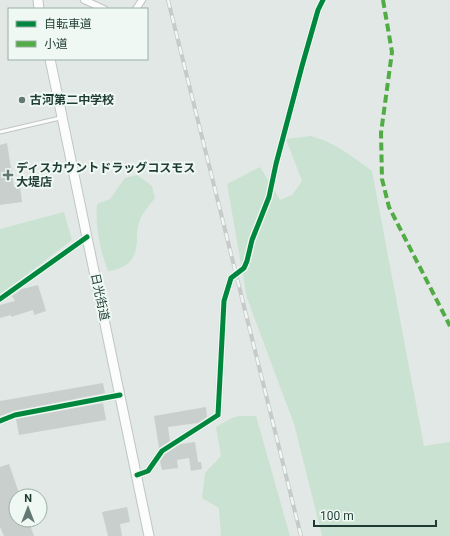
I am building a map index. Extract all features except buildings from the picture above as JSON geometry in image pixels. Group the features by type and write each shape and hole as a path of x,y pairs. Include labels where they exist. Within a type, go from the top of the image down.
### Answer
{"main road":[{"name":"日光街道","path":"50,60 149,536"}],"street":[{"path":"84,0 102,8"},
{"path":"137,475 148,471 162,451 218,415 224,301 231,278 244,268 252,240 269,197 276,164 302,66 318,10 323,0"},
{"path":"0,299 87,237"},
{"path":"0,421 15,415 120,395"}],"lane":[{"path":"0,132 62,118"}],"green space":[{"path":"311,136 335,146 372,171 424,446 450,442 450,536 322,536 294,424 247,298 227,184 260,167 280,200 292,195 302,181 286,139"},
{"path":"137,175 152,186 155,198 145,211 139,223 137,230 137,245 133,258 126,265 118,269 108,271 99,238 97,204 110,199 125,178"},
{"path":"64,212 72,240 0,295 0,229"},
{"path":"239,416 256,416 290,536 221,536 219,508 202,498 205,473 221,456 216,427 232,418"}],"railway":[{"path":"168,0 301,536"}],"marked path":[{"path":"383,0 392,52 381,133 382,179 389,207 450,326"}],"cycle path":[{"path":"137,475 148,471 162,451 218,415 224,301 231,278 244,268 252,240 269,197 276,164 302,66 318,10 323,0"},
{"path":"0,299 87,237"},
{"path":"0,421 15,415 120,395"}],"place":[{"name":"古河第二中学校","path":"22,100"},
{"name":"ディスカウントドラッグコスモス 大堤店","path":"8,175"}]}
